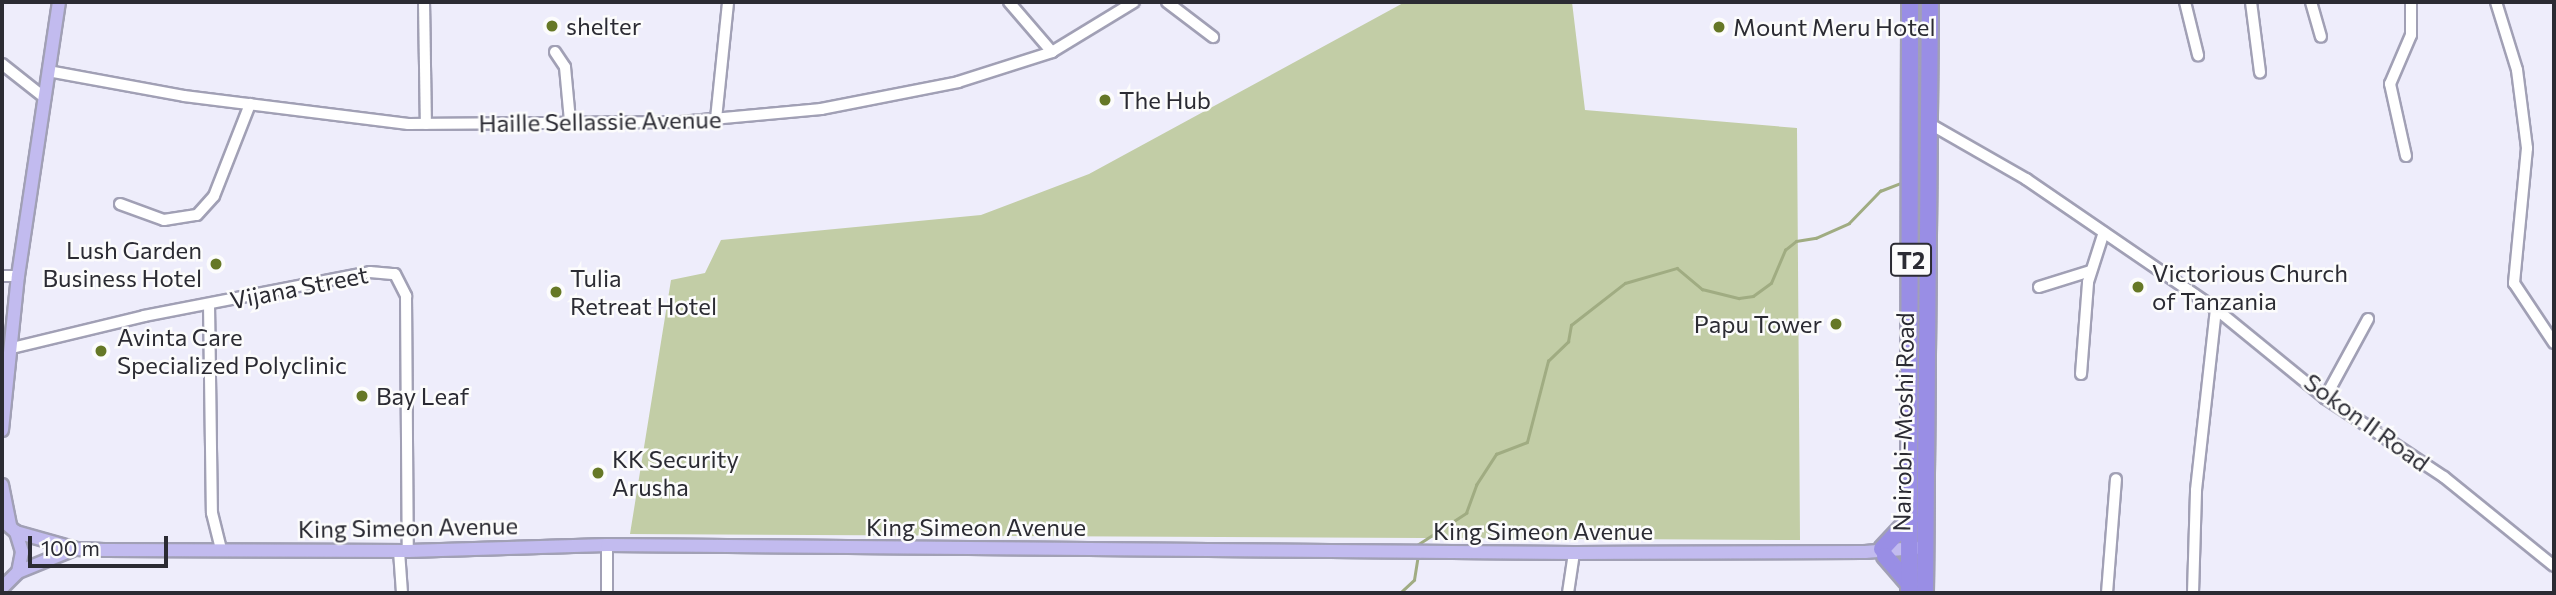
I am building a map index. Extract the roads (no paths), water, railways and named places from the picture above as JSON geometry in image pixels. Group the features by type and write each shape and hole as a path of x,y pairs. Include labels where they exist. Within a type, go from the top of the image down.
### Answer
{"highway":[{"name":"Nairobi-Moshi Road","path":"1910,2 1910,519 1917,553"},
{"name":"Nairobi-Moshi Road","path":"1917,553 1930,124 1930,2"},
{"path":"1909,589 1881,552 1910,519"},
{"name":"T2","path":"1909,589 1917,553"},
{"name":"T2","path":"1917,553 1925,593"}],"main road":[{"path":"2,430 18,276 59,2"},
{"path":"2,485 9,525 22,552 18,572"},
{"path":"9,525 76,549"},
{"name":"King Simeon Avenue","path":"76,549 404,551 607,545 1917,553"},
{"path":"2,588 18,572 43,558 76,549"}],"street":[{"path":"424,2 426,124"},
{"path":"716,119 728,2"},
{"path":"1009,2 1052,52"},
{"name":"Haille Sellassie Avenue","path":"48,71 250,104 426,124 716,119 821,109 976,78 1052,52 1134,2"},
{"path":"1167,2 1213,37"},
{"path":"2185,2 2198,55"},
{"path":"2251,2 2260,72"},
{"path":"2311,2 2321,37"},
{"path":"2406,156 2390,84 2411,35 2411,2"},
{"path":"2496,2 2518,70 2527,148 2514,283 2554,343"},
{"path":"555,52 565,66 570,121"},
{"path":"2,64 45,98"},
{"path":"120,204 164,220 197,215 214,196 250,104"},
{"name":"Sokon II Road","path":"1930,124 2026,179 2216,309 2325,398 2444,477 2554,566"},
{"path":"2081,374 2090,271 2104,232"},
{"path":"2039,287 2090,271"},
{"name":"Vijana Street","path":"12,348 209,304 370,272 395,274 406,296 404,551"},
{"path":"2,276 18,276"},
{"path":"209,304 212,513 221,550"},
{"path":"2193,593 2196,490 2216,309"},
{"path":"2325,398 2368,319"},
{"path":"2107,593 2116,479"},
{"path":"607,545 607,593"},
{"path":"402,593 404,551"},
{"path":"1568,593 1574,553"}],"waterway":[{"path":"1417,545 1466,513 1476,485 1496,454 1527,442 1548,361 1568,342 1571,325 1625,283 1677,268 1702,289 1739,298 1753,296 1771,283 1785,250 1796,241 1816,238 1849,223 1880,191 1901,183"},
{"path":"1400,593 1414,580 1417,560"}],"place":[{"name":"shelter","path":"552,26"},
{"name":"Mount Meru Hotel","path":"1719,27"},
{"name":"The Hub","path":"1105,100"},
{"name":"Lush Garden Business Hotel","path":"216,264"},
{"name":"Victorious Church of Tanzania","path":"2138,287"},
{"name":"Tulia Retreat Hotel","path":"556,292"},
{"name":"Papu Tower","path":"1836,324"},
{"name":"Avinta Care Specialized Polyclinic","path":"101,351"},
{"name":"Bay Leaf","path":"362,396"},
{"name":"KK Security Arusha","path":"598,473"}]}
